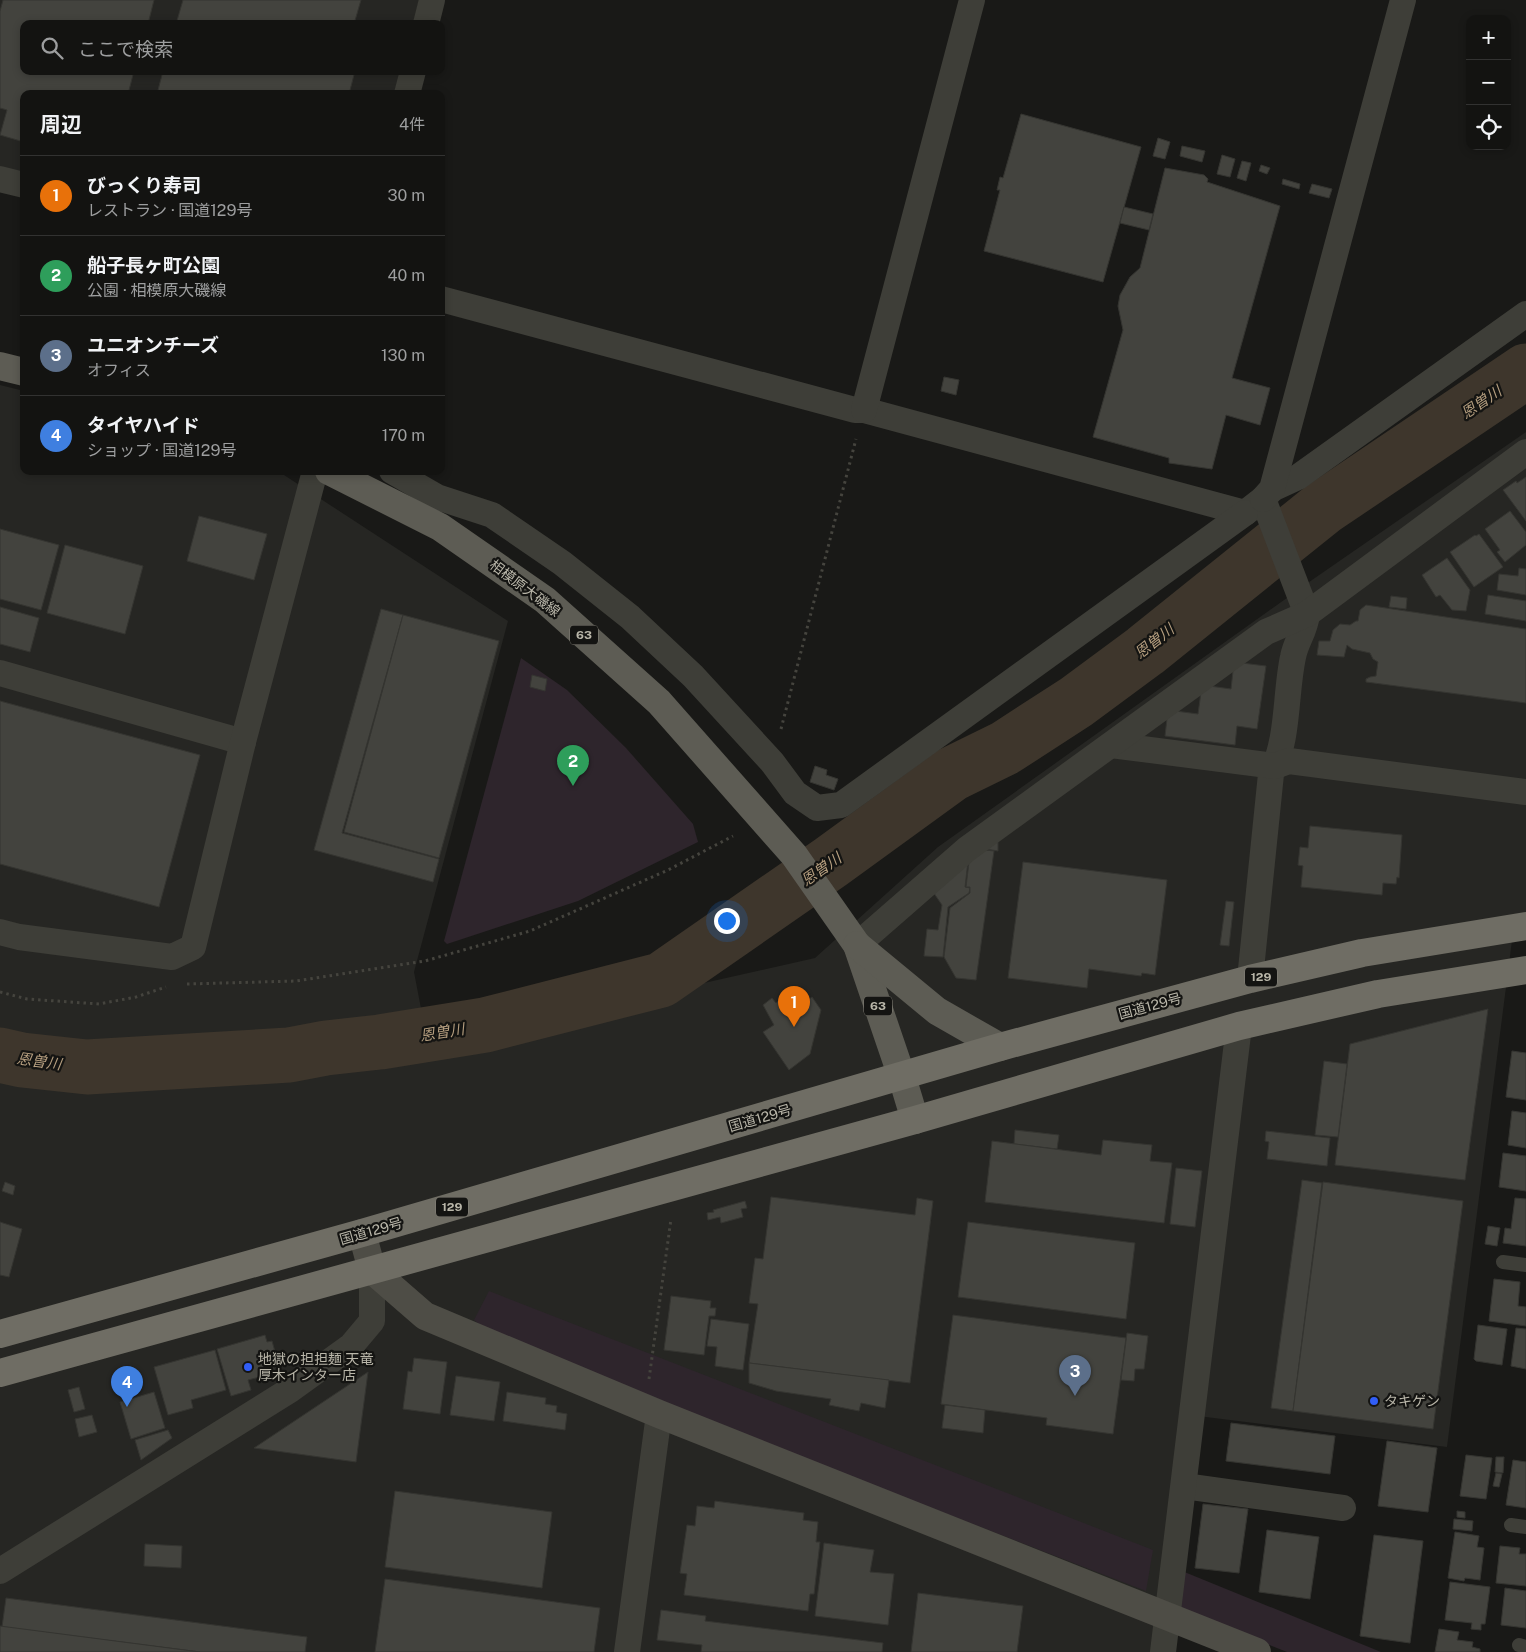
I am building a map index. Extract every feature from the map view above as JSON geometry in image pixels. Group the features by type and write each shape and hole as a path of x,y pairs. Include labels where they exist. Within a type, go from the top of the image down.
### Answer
{"highway":[{"name":"国道129号","path":"0,1334 362,1233 1000,1048 1250,979 1362,953 1526,926"},
{"path":"0,1373 914,1120 1239,1026 1378,994 1526,970"}],"main road":[{"path":"0,366 20,371"},
{"name":"相模原大磯線","path":"337,475 440,527 545,600 659,702 794,854 854,940"},
{"path":"854,940 936,1012 1000,1048"},
{"name":"63","path":"854,940 902,1077 914,1120"}],"street":[{"path":"427,20 432,0"},
{"path":"864,410 972,0"},
{"path":"1250,979 1271,774 1280,754 1293,656 1306,626 1305,609 1261,502 1403,0"},
{"path":"408,90 412,75"},
{"path":"0,179 20,184"},
{"path":"445,300 845,408 864,410 1261,502"},
{"path":"399,475 437,497 492,515 562,563 630,617 693,676 772,762 795,794 817,808 842,805 1261,502 1526,314"},
{"path":"854,940 967,849 1266,632 1305,609 1526,452"},
{"path":"0,932 19,937 172,957 193,946 243,742 314,475"},
{"path":"0,673 243,742"},
{"path":"1111,745 1275,766 1289,761 1526,792"},
{"path":"1163,1652 1239,1026"},
{"path":"0,1571 290,1390 351,1346 372,1321 372,1270 362,1233"},
{"path":"372,1270 426,1316 659,1414 1257,1652"},
{"path":"627,1652 659,1414"},
{"path":"1184,1486 1343,1508"}],"lane":[{"path":"1503,1262 1526,1265"},
{"path":"1511,1525 1526,1527"}],"path":[{"path":"772,762 864,410"},
{"path":"185,984 296,981 425,961 530,931 668,870 734,836"},
{"path":"0,992 27,999 99,1004 136,997 167,987"},
{"path":"649,1379 675,1186"}],"shaded area":[{"path":"0,0 419,0 414,20 20,20 20,75 399,75 395,90 20,90 20,173 0,168"},
{"path":"0,385 20,390 20,475 284,475 508,621 414,972 428,1045 815,958 938,847 1312,580 1526,432 1526,916 1515,917 1447,1447 1182,1414 1152,1652 0,1652"},
{"path":"521,658 567,690 626,748 693,824 698,842 578,901 447,944 444,941"},
{"path":"489,1291 1153,1550 1146,1591 502,1342 474,1320"},
{"path":"1182,1571 1381,1652 1287,1652 1176,1608"}],"building":[{"path":"3,0 154,0 149,20 20,20 20,75 133,75 129,90 20,90 20,141 0,135 7,110 0,108 0,11"},
{"path":"183,0 361,0 355,20 177,20"},
{"path":"162,75 354,75 350,90 158,90"},
{"path":"1021,114 1141,147 1103,282 984,251 1000,190 997,190 1000,177 1003,178"},
{"path":"1158,138 1170,142 1165,159 1153,156"},
{"path":"1182,146 1205,151 1202,162 1180,156"},
{"path":"1222,155 1235,159 1230,177 1217,174"},
{"path":"1242,161 1251,163 1246,181 1237,178"},
{"path":"1261,165 1270,168 1267,174 1259,171"},
{"path":"1165,168 1204,175 1208,179 1207,182 1280,206 1232,378 1270,388 1260,425 1226,415 1212,469 1169,463 1169,458 1093,437 1123,330 1118,306 1120,295 1130,277 1140,268"},
{"path":"1283,179 1300,184 1299,189 1282,184"},
{"path":"1312,184 1332,189 1329,198 1309,193"},
{"path":"1124,207 1153,214 1149,230 1120,223"},
{"path":"944,377 959,380 956,395 941,391"},
{"path":"1526,477 1526,521 1503,490"},
{"path":"1510,511 1526,532 1526,545 1505,562 1497,552 1500,550 1485,529"},
{"path":"199,516 267,534 254,580 187,561"},
{"path":"0,529 59,545 41,610 0,599"},
{"path":"1479,534 1503,567 1474,587 1450,552"},
{"path":"65,545 143,566 125,634 47,613"},
{"path":"1447,558 1470,590 1466,611 1452,610 1440,595 1436,597 1422,575"},
{"path":"1519,568 1526,569 1526,595 1497,590 1499,574 1518,576"},
{"path":"1488,595 1526,601 1526,621 1485,614"},
{"path":"1391,596 1407,598 1406,609 1389,607"},
{"path":"1366,605 1526,629 1526,703 1366,682 1366,679 1376,676 1378,662 1373,659 1370,653 1352,649 1347,645 1344,657 1317,655 1319,641 1330,641 1333,630 1340,624 1350,625 1358,621 1360,610"},
{"path":"0,607 39,618 30,652 0,644"},
{"path":"381,609 403,615 342,833 439,859 433,882 314,850"},
{"path":"403,615 499,641 439,858 344,832"},
{"path":"1234,662 1266,666 1257,729 1237,726 1235,745 1165,736 1168,710 1198,714 1202,685 1231,689"},
{"path":"532,675 547,679 545,691 530,687"},
{"path":"0,701 200,755 159,907 0,864"},
{"path":"815,766 827,770 826,775 838,779 834,790 810,782"},
{"path":"1310,826 1402,835 1399,878 1397,877 1396,884 1383,883 1382,895 1301,887 1303,866 1298,865 1300,847 1308,848"},
{"path":"995,832 998,851 986,849 968,861 965,887 970,888 969,893 948,907 943,957 924,956 927,929 938,930 942,905 929,886"},
{"path":"985,850 994,851 976,980 956,978 944,957 950,908 970,893 970,887 966,887 969,862"},
{"path":"1023,862 1167,880 1155,975 1142,973 1141,976 1089,969 1087,988 1008,978"},
{"path":"1226,901 1234,902 1229,946 1220,945"},
{"path":"785,995 792,1003 798,998 802,1004 812,997 821,1010 810,1054 789,1070 763,1032 774,1025 763,1005 772,998 776,1003"},
{"path":"1488,1009 1465,1180 1335,1165 1350,1044"},
{"path":"1512,1051 1526,1053 1526,1100 1506,1097"},
{"path":"1324,1061 1347,1064 1338,1137 1315,1135"},
{"path":"1512,1111 1526,1113 1526,1148 1508,1145"},
{"path":"1015,1130 1059,1135 1057,1149 1014,1144"},
{"path":"1266,1131 1330,1138 1327,1166 1267,1159 1269,1142 1265,1141"},
{"path":"1103,1140 1152,1145 1150,1161 1172,1163 1164,1223 985,1202 992,1141 1101,1155"},
{"path":"1503,1153 1526,1156 1526,1191 1499,1187"},
{"path":"1176,1168 1202,1171 1195,1227 1170,1224"},
{"path":"1302,1180 1322,1183 1293,1411 1271,1408"},
{"path":"5,1182 15,1186 13,1195 2,1191"},
{"path":"1323,1182 1463,1201 1433,1429 1293,1411"},
{"path":"771,1197 915,1215 917,1198 933,1201 910,1383 749,1363 758,1304 749,1303 755,1258 763,1259"},
{"path":"1515,1198 1526,1199 1526,1246 1503,1243 1505,1228 1511,1229"},
{"path":"745,1201 747,1208 741,1209 743,1217 721,1223 720,1217 708,1220 707,1213"},
{"path":"0,1222 22,1229 9,1277 0,1275"},
{"path":"968,1222 1135,1243 1126,1319 958,1297"},
{"path":"1488,1226 1500,1228 1497,1246 1485,1244"},
{"path":"1494,1279 1520,1282 1518,1306 1526,1307 1526,1326 1489,1321"},
{"path":"671,1296 711,1301 710,1308 716,1308 715,1316 709,1316 704,1355 664,1350"},
{"path":"953,1315 1126,1338 1113,1434 1046,1425 1047,1418 941,1404"},
{"path":"711,1319 749,1324 743,1370 715,1366 717,1347 707,1346"},
{"path":"1478,1325 1507,1329 1502,1365 1476,1361 1474,1359"},
{"path":"1516,1328 1526,1329 1526,1369 1511,1366"},
{"path":"1127,1333 1148,1336 1144,1369 1135,1369 1134,1381 1121,1380"},
{"name":"地獄の担担麺 天竜 厚木インター店","path":"265,1335 267,1342 272,1341 277,1359 272,1361 275,1373 248,1380 251,1390 231,1396 217,1349"},
{"path":"215,1350 226,1390 191,1400 193,1408 168,1415 154,1367"},
{"path":"414,1358 447,1362 440,1414 403,1409 408,1371 412,1372"},
{"path":"749,1363 889,1380 885,1408 861,1403 859,1411 829,1405 831,1399 776,1391 749,1383"},
{"path":"368,1372 356,1462 254,1448"},
{"path":"456,1376 500,1382 494,1421 450,1415"},
{"path":"79,1387 85,1409 74,1412 68,1390"},
{"path":"154,1392 165,1428 131,1439 120,1402"},
{"path":"507,1392 546,1398 545,1404 557,1406 556,1412 567,1414 565,1430 503,1421"},
{"path":"945,1405 985,1410 983,1433 942,1428"},
{"path":"92,1415 97,1432 79,1437 75,1419"},
{"path":"1231,1423 1335,1436 1330,1474 1226,1461"},
{"path":"168,1430 172,1438 141,1460 135,1440"},
{"path":"1387,1441 1437,1448 1428,1512 1378,1506"},
{"path":"1466,1455 1492,1458 1486,1499 1460,1496"},
{"path":"1496,1457 1504,1457 1503,1473 1495,1472"},
{"path":"1513,1460 1526,1462 1526,1508 1506,1505"},
{"path":"1496,1473 1502,1474 1499,1487 1493,1486"},
{"path":"395,1491 552,1512 542,1588 385,1567"},
{"path":"715,1501 804,1513 803,1520 818,1522 816,1542 820,1542 814,1594 810,1594 808,1611 684,1595 687,1574 680,1573 687,1525 695,1526 697,1506 714,1508"},
{"path":"1203,1504 1248,1509 1239,1573 1195,1568"},
{"path":"1457,1511 1465,1512 1465,1518 1457,1517"},
{"path":"1454,1519 1473,1521 1472,1531 1453,1529"},
{"path":"1267,1530 1319,1537 1310,1599 1259,1592"},
{"path":"1455,1532 1479,1536 1477,1547 1484,1548 1480,1580 1465,1578 1464,1581 1448,1578"},
{"path":"1374,1535 1423,1541 1410,1643 1360,1636"},
{"path":"824,1543 874,1550 870,1572 894,1574 888,1625 815,1616"},
{"path":"145,1544 182,1546 181,1568 144,1566"},
{"path":"1500,1546 1520,1548 1519,1554 1526,1554 1526,1586 1496,1583"},
{"path":"385,1579 600,1608 594,1652 375,1652"},
{"path":"1450,1582 1490,1587 1485,1624 1481,1624 1481,1630 1471,1629 1472,1623 1445,1620"},
{"path":"1505,1588 1526,1591 1526,1628 1501,1625"},
{"path":"918,1593 1023,1606 1017,1652 911,1652"},
{"path":"6,1598 307,1637 305,1652 200,1652 2,1627"},
{"path":"661,1610 706,1616 705,1621 883,1643 882,1652 701,1652 702,1645 657,1640"},
{"path":"0,1626 200,1652 0,1652"},
{"path":"1439,1629 1459,1632 1457,1640 1473,1642 1472,1647 1480,1649 1480,1652 1435,1652"}],"waterway":[{"name":"恩曽川","path":"0,1055 22,1060 87,1067 289,1055 485,1025 661,980 831,862 952,774 1005,748 1076,702 1145,651 1323,508 1526,371"}],"place":[{"name":"船子長ヶ町公園","path":"573,786"},
{"name":"びっくり寿司","path":"794,1027"},
{"name":"地獄の担担麺 天竜 厚木インター店","path":"248,1367"},
{"name":"ユニオンチーズ","path":"1075,1396"},
{"name":"タキゲン","path":"1374,1401"},
{"name":"タイヤハイド","path":"127,1407"}]}
